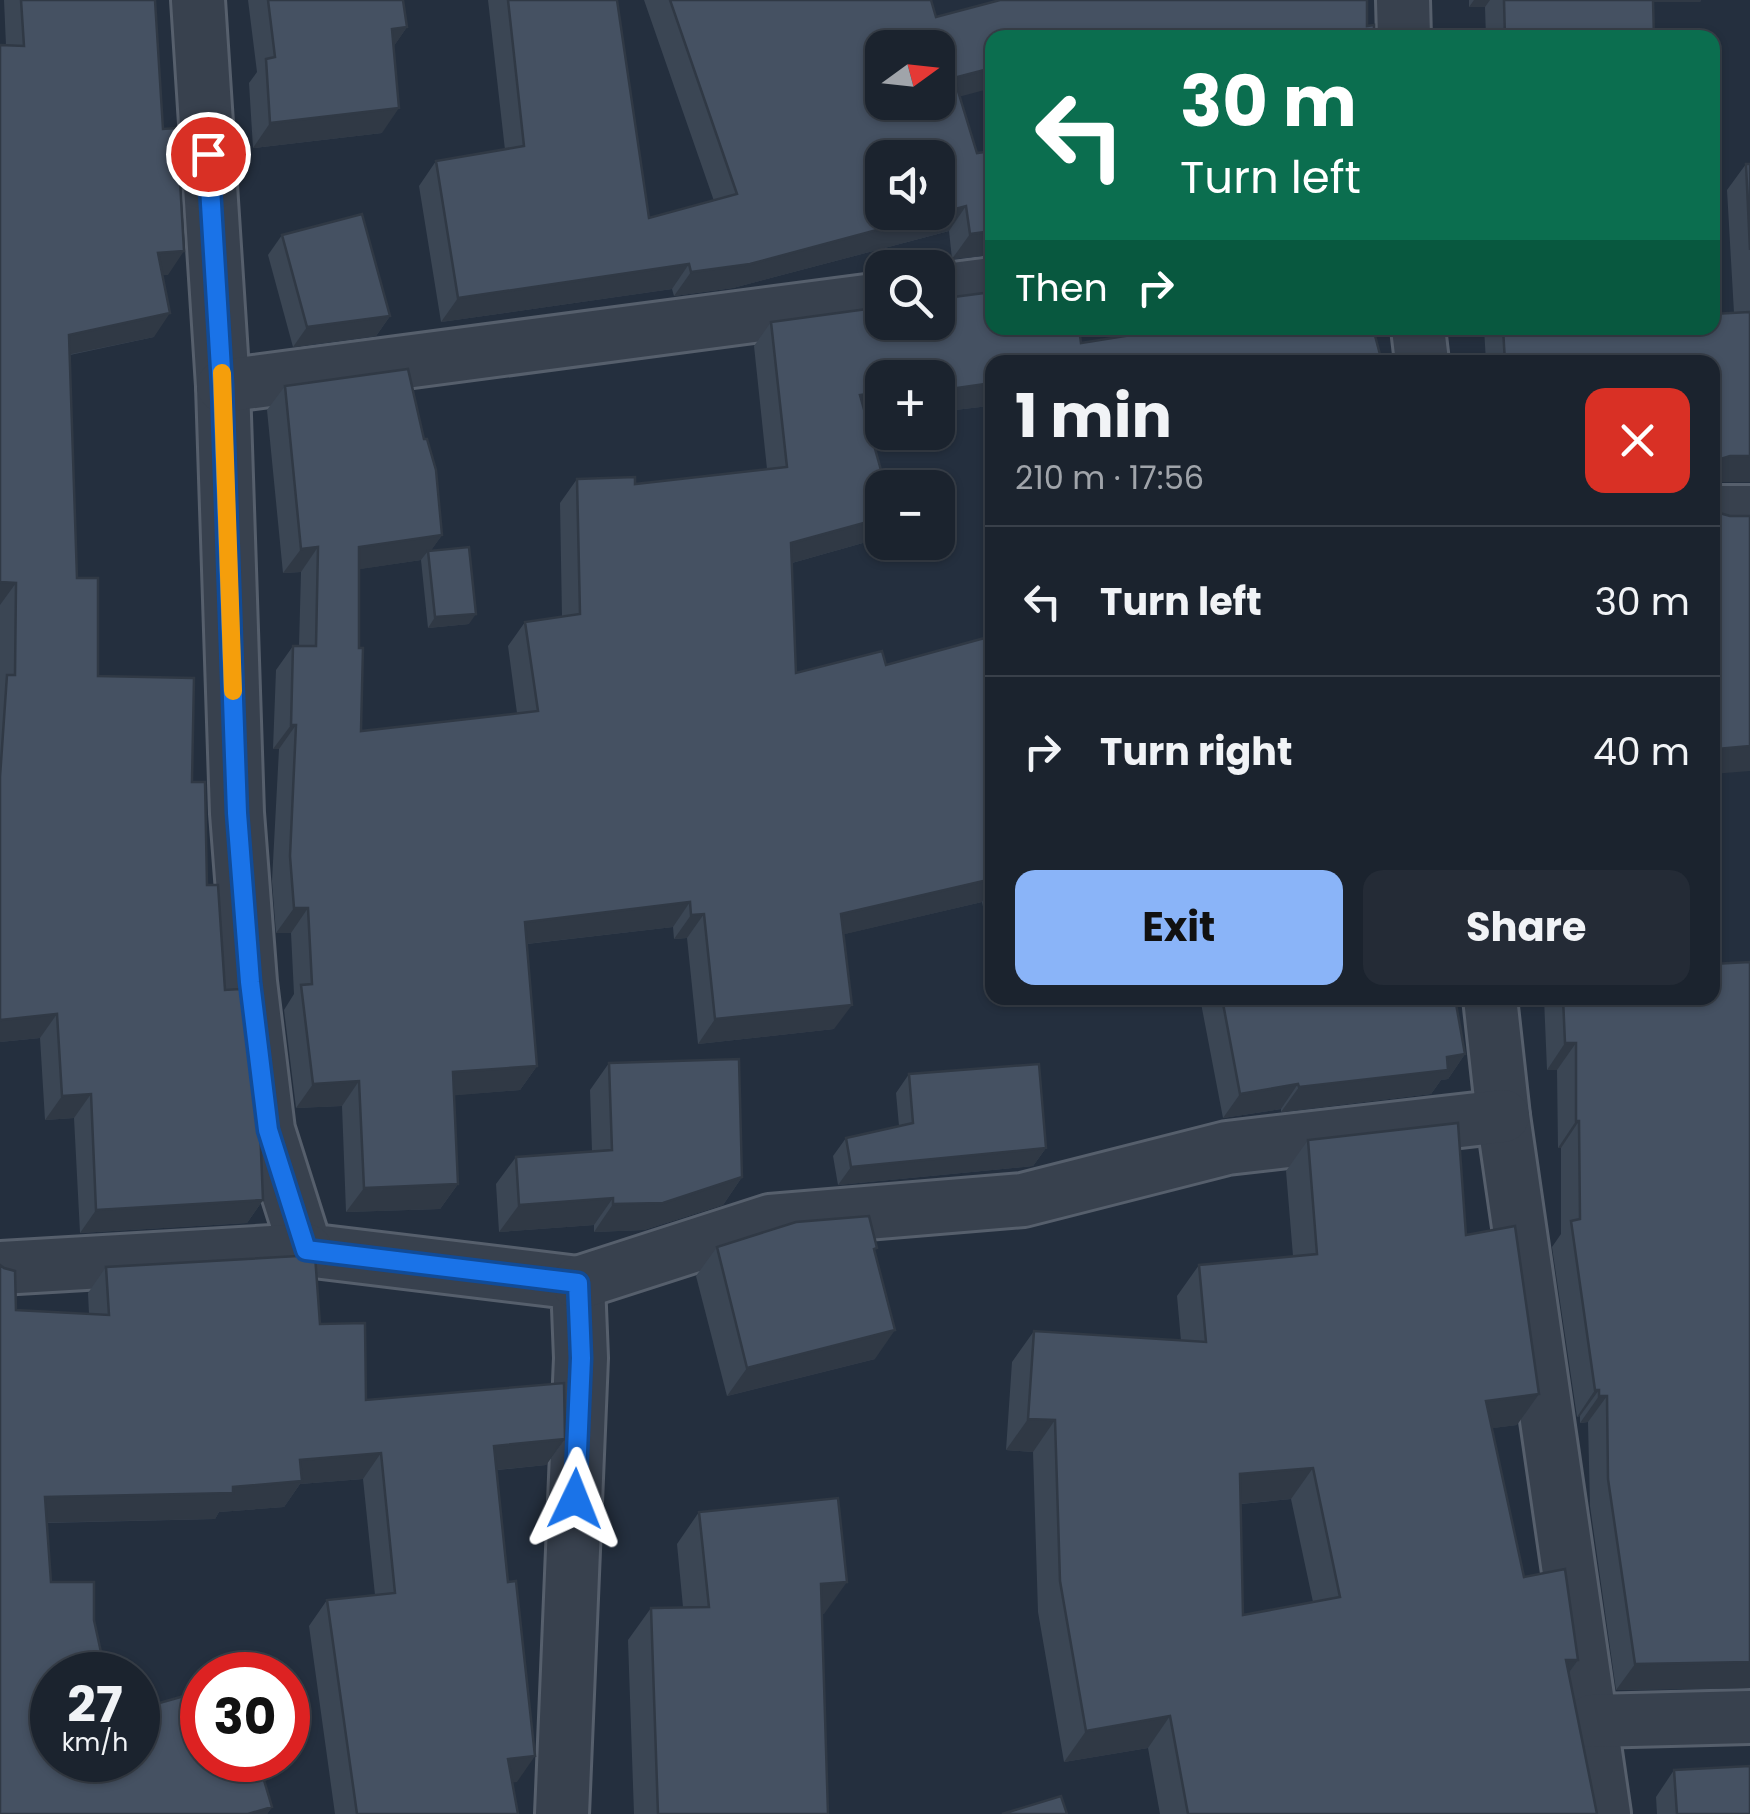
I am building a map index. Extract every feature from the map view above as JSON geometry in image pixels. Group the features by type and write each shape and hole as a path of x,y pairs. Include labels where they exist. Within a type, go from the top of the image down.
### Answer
{"street":[{"path":"198,0 222,386 237,813 250,982 268,1130 306,1250"},
{"path":"1404,0 1404,30"},
{"path":"955,289 985,285"},
{"path":"222,386 865,300"},
{"path":"1720,512 1750,512"},
{"path":"1491,1005 1503,1116 1604,1814"},
{"path":"0,1268 306,1250 578,1283 770,1221 1023,1200 1227,1148 1503,1116"},
{"path":"562,1814 581,1358 578,1283"},
{"path":"1592,1720 1750,1717"}],"building":[{"path":"21,0 155,0 163,129 177,128 184,251 158,253 170,313 69,335 77,578 98,578 98,676 194,678 192,782 205,782 207,885 218,885 225,990 240,989 260,1127 263,1200 96,1210 91,1094 62,1096 57,1014 0,1020 0,777 7,675 15,675 16,583 0,582 0,45 24,46"},
{"path":"268,0 403,0 407,27 392,29 399,108 270,123 266,59 275,57"},
{"path":"508,0 617,0 649,218 737,194 670,0 931,0 936,17 1000,0 1367,0 1367,26 1374,25 1374,30 985,30 985,70 955,78 955,30 865,30 865,120 955,120 955,81 977,153 985,152 985,232 970,234 966,206 955,209 955,140 865,140 865,230 877,230 750,264 691,272 689,264 458,298 436,161 524,146"},
{"path":"1504,0 1653,0 1654,30 1505,30"},
{"path":"1746,164 1750,164 1750,250"},
{"path":"362,214 390,316 307,327 282,235"},
{"path":"985,293 985,335 1080,335 1081,343 1131,335 1375,335 1380,355 985,355 985,384 955,388 955,360 865,360 865,394 860,395 865,413 865,450 875,450 881,470 865,470 865,523 791,543 796,673 882,651 886,665 985,638 985,881 841,914 852,1005 715,1019 704,914 691,915 690,902 525,922 537,1066 453,1072 458,1184 364,1188 359,1081 313,1084 301,985 312,984 308,908 294,908 290,856 296,725 291,725 293,646 316,646 318,547 301,549 285,386 408,369 424,439 436,470 442,535 359,547 361,731 538,711 525,622 580,614 577,479 635,477 635,484 787,467 771,322 865,309 865,340 955,340 955,297"},
{"path":"1750,312 1750,456 1720,459 1720,355 1505,355 1503,335 1720,335 1720,314"},
{"path":"1720,513 1750,516 1750,746 1720,749"},
{"path":"469,547 476,614 435,617 428,551"},
{"path":"1750,962 1750,1662 1635,1664 1608,1479 1607,1396 1599,1396 1599,1390 1595,1390 1571,1221 1580,1219 1579,1121 1576,1043 1565,1043 1563,1005 1720,1005 1720,964"},
{"path":"1223,1005 1456,1005 1465,1054 1447,1057 1448,1070 1299,1087 1298,1084 1240,1094"},
{"path":"739,1059 742,1177 663,1203 613,1204 613,1198 519,1205 516,1157 612,1150 609,1063"},
{"path":"1039,1064 1046,1148 851,1167 846,1138 913,1123 909,1074"},
{"path":"1458,1123 1466,1235 1515,1226 1539,1394 1486,1401 1524,1577 1565,1569 1578,1660 1566,1660 1597,1814 1188,1814 1170,1716 1086,1731 1060,1581 1055,1420 1028,1419 1034,1331 1206,1342 1199,1265 1317,1254 1308,1140","holes":["1313,1468 1340,1597 1243,1615 1240,1474"]},
{"path":"869,1216 895,1330 747,1368 717,1247 796,1222"},
{"path":"315,1255 320,1324 365,1323 366,1400 564,1383 565,1439 494,1446 508,1582 516,1581 535,1756 508,1759 518,1814 357,1814 327,1600 395,1593 381,1453 300,1460 302,1481 233,1487 233,1493 45,1497 51,1582 94,1582 94,1620 101,1652 30,1652 30,1782 160,1782 160,1703 180,1697 180,1782 265,1782 272,1807 248,1814 0,1814 0,1265 15,1271 16,1310 109,1315 106,1267"},
{"path":"838,1498 847,1582 821,1584 828,1814 658,1814 651,1608 709,1607 699,1512"},
{"path":"1750,1766 1750,1814 1677,1814 1674,1770"},
{"path":"1061,1796 1067,1814 1002,1814"}],"slow traffic":[{"path":"222,373 233,691"}],"route":[{"path":"208,154 222,386 237,813 250,982 268,1130 306,1250 578,1283 581,1358 575,1499"}]}
